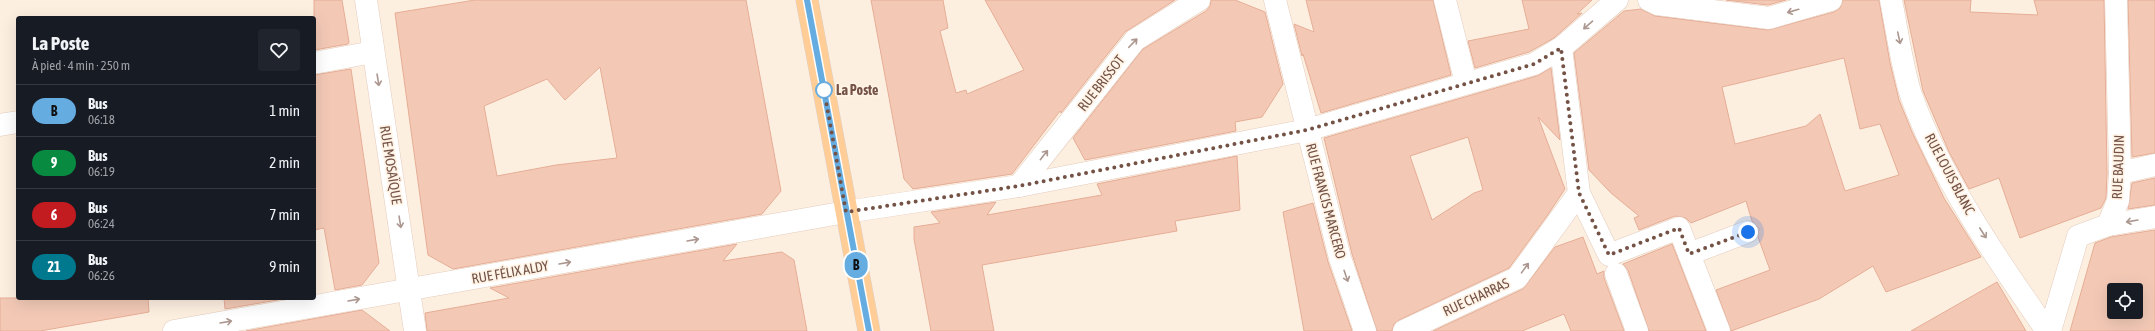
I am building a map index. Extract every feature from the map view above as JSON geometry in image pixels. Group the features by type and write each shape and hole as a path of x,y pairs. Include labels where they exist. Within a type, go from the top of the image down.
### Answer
{"main road":[{"path":"807,0 869,331"}],"street":[{"name":"RUE MOSAÏQUE","path":"366,0 415,331"},
{"name":"RUE BRISSOT","path":"1019,186 1135,40 1199,0"},
{"name":"RUE FRANCIS MARCERO","path":"1275,0 1340,258 1365,331"},
{"path":"1446,0 1466,83"},
{"name":"RUE FÉLIX ALDY","path":"174,331 846,212 1019,186 1307,130 1534,64 1561,48 1617,0"},
{"path":"1654,1 1768,18 1831,0"},
{"name":"RUE LOUIS BLANC","path":"1891,0 1911,94 1928,134 1959,197 2049,331"},
{"name":"RUE BAUDIN","path":"2108,225 2118,201 2120,173 2116,0"},
{"path":"1561,48 1579,193 1609,255 1679,228 1719,331"},
{"path":"316,63 374,52"},
{"path":"0,125 16,122"},
{"path":"2120,173 2155,165"},
{"name":"RUE CHARRAS","path":"1404,331 1517,278 1579,193"},
{"path":"2049,331 2078,236 2108,225 2155,217"},
{"path":"1689,254 1748,232"},
{"path":"1616,274 1637,331"}],"building":[{"path":"314,0 342,0 349,42 348,44 316,50 316,16 314,16"},
{"path":"475,0 746,0 781,191 762,214 453,269 428,255 395,13","holes":["600,67 617,158 556,165 497,176 484,106 547,79 565,100"]},
{"path":"871,0 943,0 948,28 940,31 956,93 966,90 967,94 1024,70 985,0 1175,0 1125,32 1061,113 1060,111 1012,174 913,189 904,179"},
{"path":"1211,0 1235,0 1265,12 1283,84 1262,117 1235,122 1236,131 1085,160 1073,138 1143,49 1206,11 1210,6"},
{"path":"1306,0 1433,0 1451,75 1321,113 1303,54 1302,56 1294,24 1314,32"},
{"path":"1522,0 1592,0 1577,14 1582,13 1554,38 1529,52 1475,68 1468,41 1529,29"},
{"path":"1726,0 1786,0 1768,5"},
{"path":"1843,0 1879,0 1890,63 1899,100 1912,132 1944,198 1981,257 1886,292 1873,266 1819,299 1731,331 1716,290 1770,270 1758,237 1759,228 1752,221 1746,201 1691,223 1686,218 1675,216 1639,230 1634,218 1639,216 1611,193 1589,170 1574,53 1624,11 1641,9 1655,16 1768,30 1834,12 1840,8","holes":["1844,58 1860,129 1880,124 1899,175 1845,191 1820,114 1806,126 1735,144 1722,87"]},
{"path":"1904,0 1971,0 1970,12 2038,15 2034,0 2104,0 2107,173 2106,198 2101,208 2020,238 1999,178 1969,189 1949,152 1923,91"},
{"path":"2128,0 2155,0 2155,153 2132,157"},
{"path":"1551,68 1560,140 1538,117 1565,189 1509,268 1399,320 1394,324 1392,331 1377,331 1352,254 1324,138 1537,76","holes":["1468,137 1483,190 1474,193 1432,220 1410,156"]},
{"path":"351,69 379,263 362,285 335,290 324,228 316,230 316,75"},
{"path":"1237,156 1240,210 1175,221 1177,231 982,265 994,331 931,331 914,239 914,227 940,223 931,212 996,202 987,215 1102,195 1097,184"},
{"path":"2155,178 2155,205 2128,209 2132,183"},
{"path":"1313,203 1328,262 1352,331 1304,331 1283,212"},
{"path":"2155,230 2155,331 2070,331 2095,243 2111,237"},
{"path":"1583,237 1597,274 1604,271 1604,278 1624,331 1571,331 1564,314 1522,331 1433,331 1523,289 1555,247"},
{"path":"737,244 723,261 782,252 794,260 807,331 427,331 425,313 509,298 490,288"},
{"path":"1672,244 1706,331 1649,331 1628,270 1623,264"},
{"path":"1997,282 2026,331 1911,331"},
{"path":"0,298 16,298 16,300 148,300 149,312 40,331 0,331"},
{"path":"224,300 277,300 225,309"},
{"path":"362,310 390,331 246,331"}],"bus line":[{"name":"B","path":"807,0 869,331"}],"place":[{"name":"La Poste","path":"824,90"}],"route":[{"path":"824,90 846,212 1019,186 1307,130 1534,64 1561,48 1579,193 1609,255 1679,228 1689,254 1748,232"}]}
